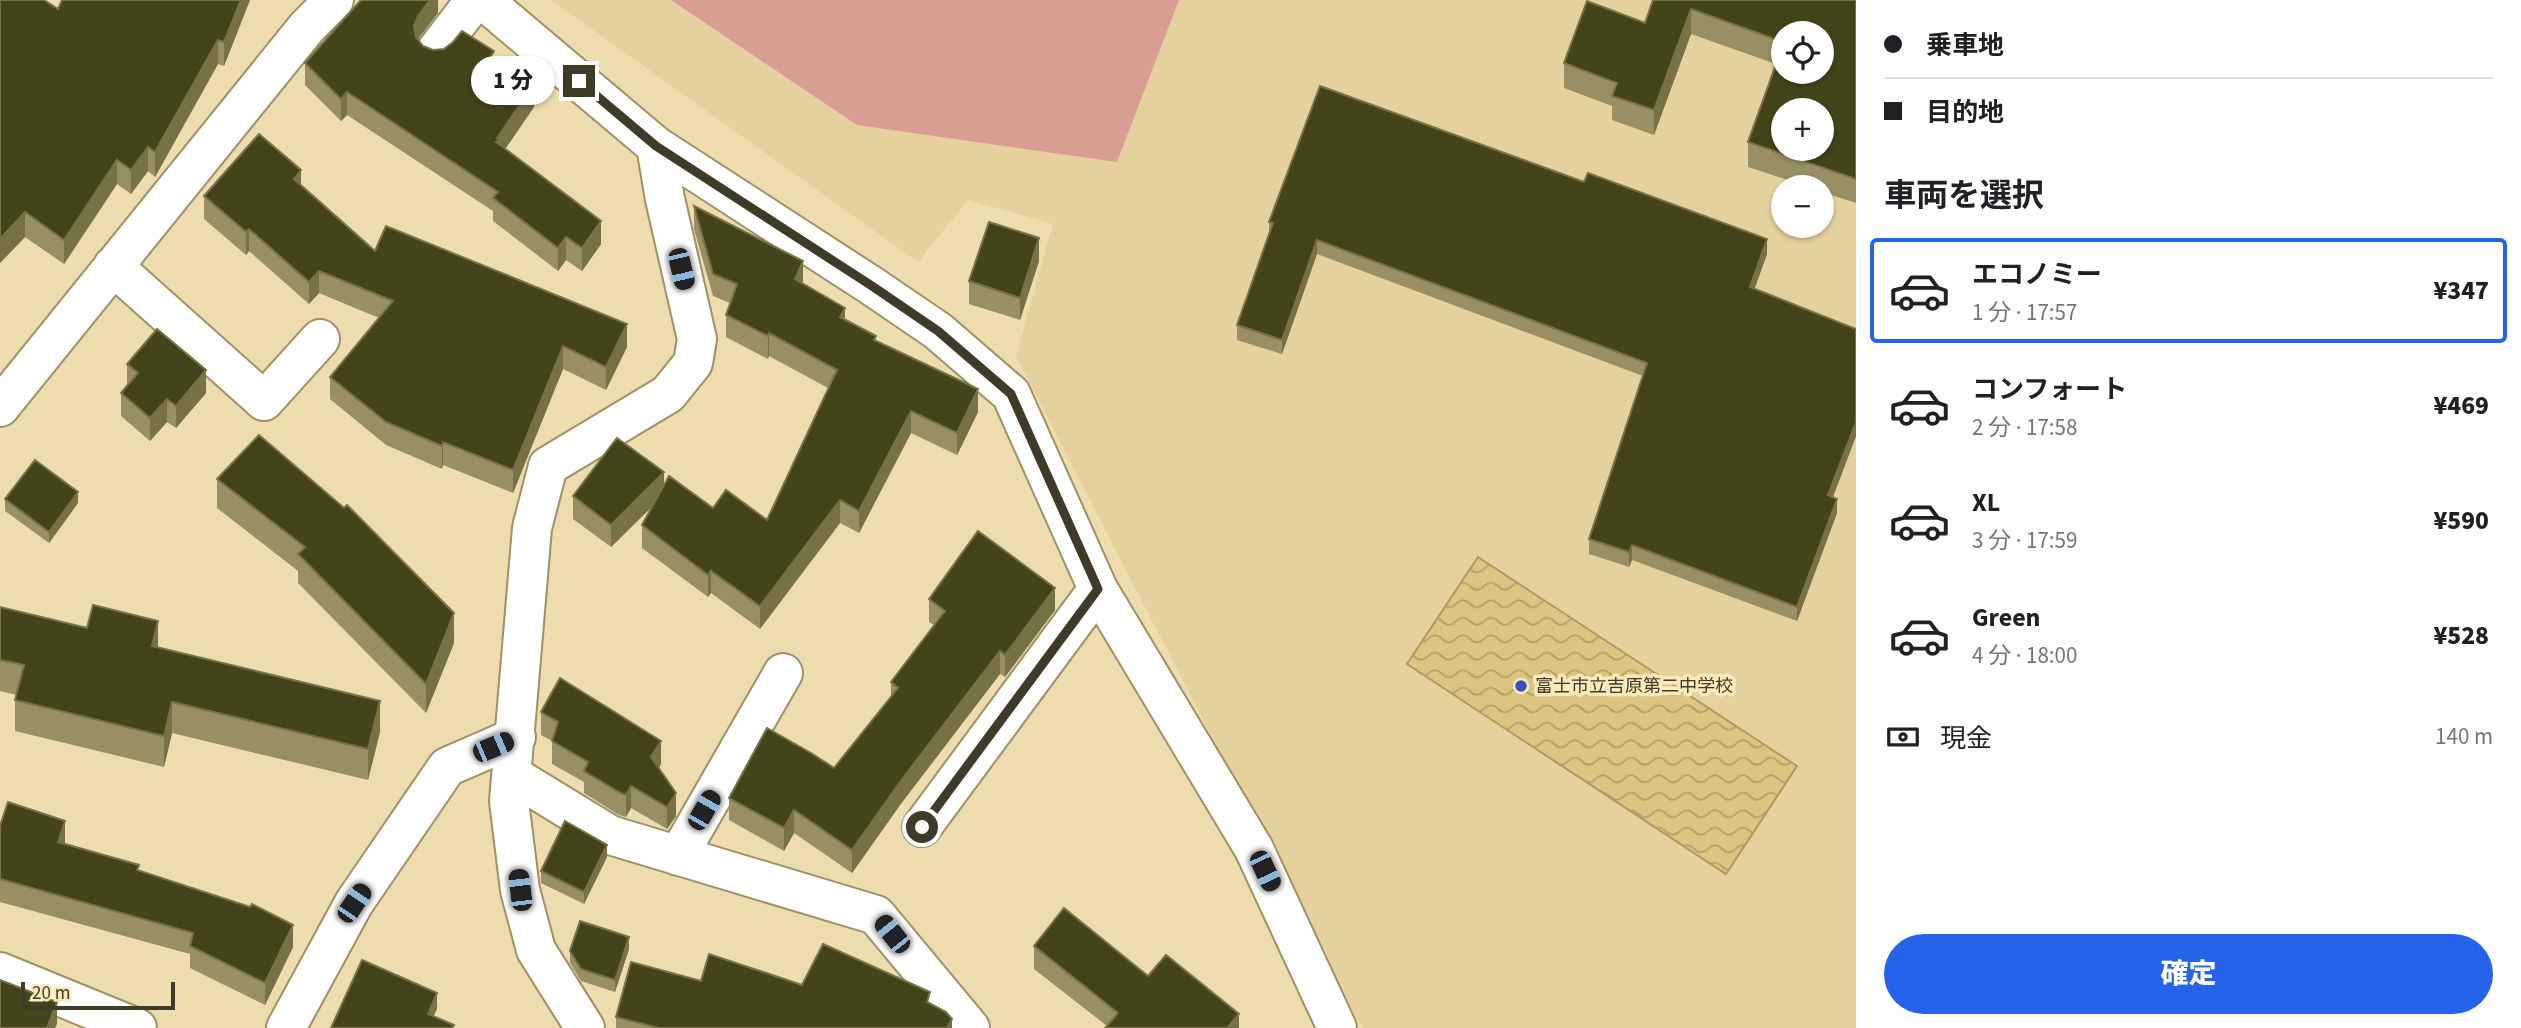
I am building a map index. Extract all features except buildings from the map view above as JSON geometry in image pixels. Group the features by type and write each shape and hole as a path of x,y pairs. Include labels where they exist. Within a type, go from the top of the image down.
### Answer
{"street":[{"path":"0,407 307,27 334,0"},
{"path":"436,51 475,0"},
{"path":"483,0 656,146 938,331 1011,394 1098,589 1254,849 1337,1028"},
{"path":"585,1028 536,950 520,890 509,801 532,528 548,466 668,394 693,363 697,340 664,199 656,146"},
{"path":"113,266 264,401 320,340"},
{"path":"922,827 1098,589"},
{"path":"678,856 783,673"},
{"path":"286,1028 354,903 447,767 516,737"},
{"path":"512,775 610,835 876,915 970,1028"},
{"path":"0,972 136,1028"}],"shaded area":[{"name":"富士市立吉原第二中学校","path":"551,0 1856,0 1856,1028 1364,1028 1016,356 1053,224 968,200 918,262"},
{"path":"671,0 1179,0 1117,162 857,125"}],"water":[{"path":"1478,557 1797,766 1726,874 1407,664"}],"place":[{"name":"富士市立吉原第二中学校","path":"1521,686"}],"route":[{"path":"579,81 656,146 938,331 1011,394 1098,589 922,827"}]}
